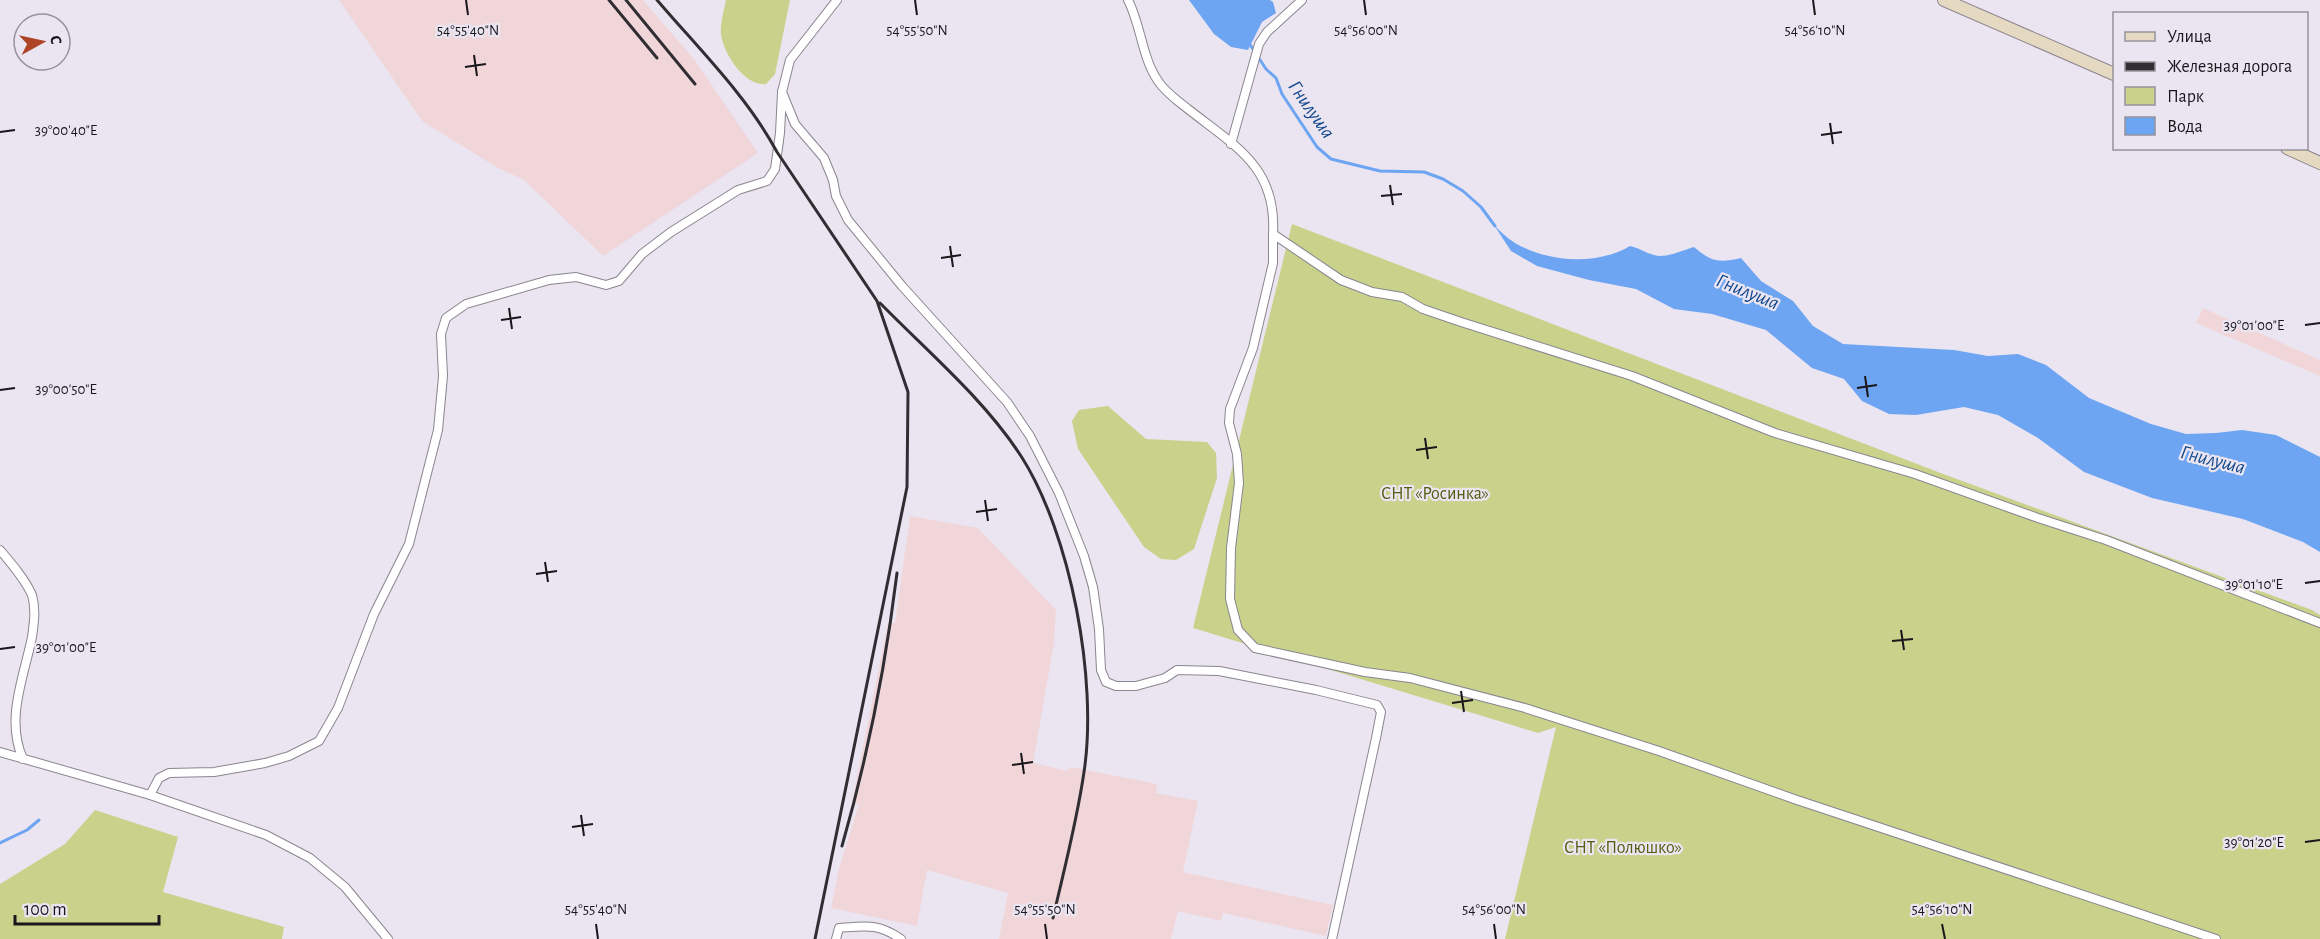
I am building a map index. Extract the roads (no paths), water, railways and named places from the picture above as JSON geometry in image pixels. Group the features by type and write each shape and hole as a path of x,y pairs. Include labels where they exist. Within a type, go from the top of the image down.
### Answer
{"main road":[{"path":"1944,0 2113,73"},
{"path":"2291,150 2320,163"}],"street":[{"path":"150,795 159,778 169,772 214,772 265,764 289,756 319,741 338,708 374,614 409,544 438,430 443,376 441,334 446,318 466,304 549,280 576,277 606,285 619,281 642,254 671,232 738,190 767,181 775,169 782,92 790,60 837,0"},
{"path":"1128,0 1158,80 1170,95 1246,156 1264,178 1271,200 1274,218 1270,273 1252,348 1230,409 1229,423 1236,454 1239,483 1231,548 1230,599 1238,630 1256,648 1365,672 1410,678 1525,708 2216,939"},
{"path":"1231,144 1259,44 1267,32 1302,0"},
{"path":"782,92 795,124 824,158 833,180 836,196 848,220 902,286 1007,402 1030,436 1059,493 1084,556 1093,587 1099,629 1101,670 1106,682 1116,686 1136,686 1166,678 1177,670 1219,671 1316,690 1377,705 1381,711 1332,939"},
{"path":"1273,234 1341,280 1372,292 1402,297 1423,309 1632,376 1775,433 1915,474 2106,540 2320,623"},
{"path":"0,549 32,596 35,619 14,718 16,743 23,759"},
{"path":"0,752 150,795 266,835 310,858 345,886 388,939"},
{"path":"837,939 839,928 860,926 885,928 901,939"}],"water":[{"path":"1189,0 1270,0 1273,2 1276,13 1262,22 1248,50 1231,47 1214,34"},
{"path":"1494,225 1515,243 1557,258 1602,257 1630,246 1658,256 1694,247 1716,260 1741,258 1761,281 1793,301 1813,326 1843,344 1954,350 1988,356 2018,354 2046,365 2089,398 2151,424 2186,434 2242,430 2276,435 2320,457 2320,552 2303,542 2243,519 2152,498 2084,472 2038,438 1998,415 1964,407 1916,415 1889,414 1862,401 1844,379 1812,368 1766,330 1712,314 1674,309 1636,289 1589,280 1537,266 1511,251"}],"waterway":[{"name":"Гнилуша","path":"1249,43 1266,69 1276,78 1282,94 1317,147 1331,159 1380,171 1424,172 1443,179 1463,191 1481,207 1495,226"},
{"path":"0,843 27,830 39,820"}],"railway":[{"path":"609,0 657,58"},
{"path":"626,0 695,84"},
{"path":"657,0 751,111 877,301 908,392 907,487 815,939"},
{"path":"880,303 973,395 1021,456 1039,488 1067,566 1083,653 1087,695 1087,735 1078,809 1053,918"},
{"path":"842,846 875,711 897,573"}],"park label":[{"name":"СНТ «Росинка»","path":"1435,493"},
{"name":"СНТ «Полюшко»","path":"1623,847"}]}
